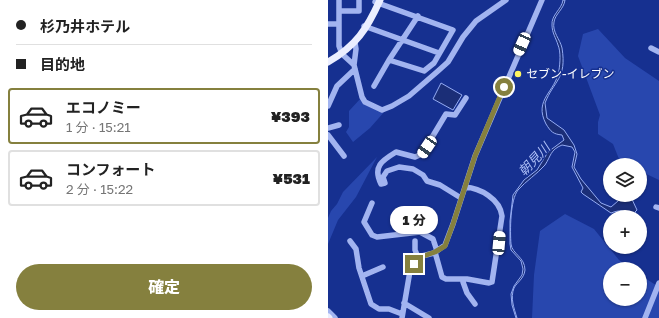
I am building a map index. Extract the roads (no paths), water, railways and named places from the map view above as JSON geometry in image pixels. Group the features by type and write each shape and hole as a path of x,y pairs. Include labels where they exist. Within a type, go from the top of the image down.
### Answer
{"main road":[{"path":"328,62 355,43 365,27 377,1"},
{"path":"328,58 341,52 365,27"}],"street":[{"path":"339,0 341,52 354,67"},
{"path":"339,11 359,11 359,0"},
{"path":"355,43 356,49 354,67 362,97 365,102 382,110 409,96 438,71 448,62 463,37 476,21 506,0"},
{"path":"377,1 453,30 434,63 424,71 389,60"},
{"path":"350,241 356,249 357,259 371,304 374,307 389,308 402,316 410,271 418,258 436,252 445,246 478,148 540,1"},
{"path":"374,86 418,16"},
{"path":"328,24 339,24"},
{"path":"365,27 440,53"},
{"path":"651,48 659,52"},
{"path":"328,106 337,86 354,67"},
{"path":"461,198 440,185 427,181 423,175 413,169 399,167 387,170 383,177 385,183 383,184 380,181 378,167 383,160 396,152 415,157 422,154 446,114 455,115 466,98"},
{"path":"328,128 339,125"},
{"path":"328,135 344,156"},
{"path":"372,203 364,222 372,235 377,237 420,232 433,239 442,277 446,279 464,279 489,284 492,282 502,216 500,206 484,192 473,187 465,187"},
{"path":"415,241 415,250 418,258"},
{"path":"362,276 383,267"},
{"path":"464,279 463,282 467,293 475,304"},
{"path":"644,318 659,283"},
{"path":"404,303 429,318"},
{"path":"328,311 331,317"}],"place":[{"name":"セブン-イレブン","path":"518,74"}],"water label":[{"name":"朝見川","path":"534,159"}]}
